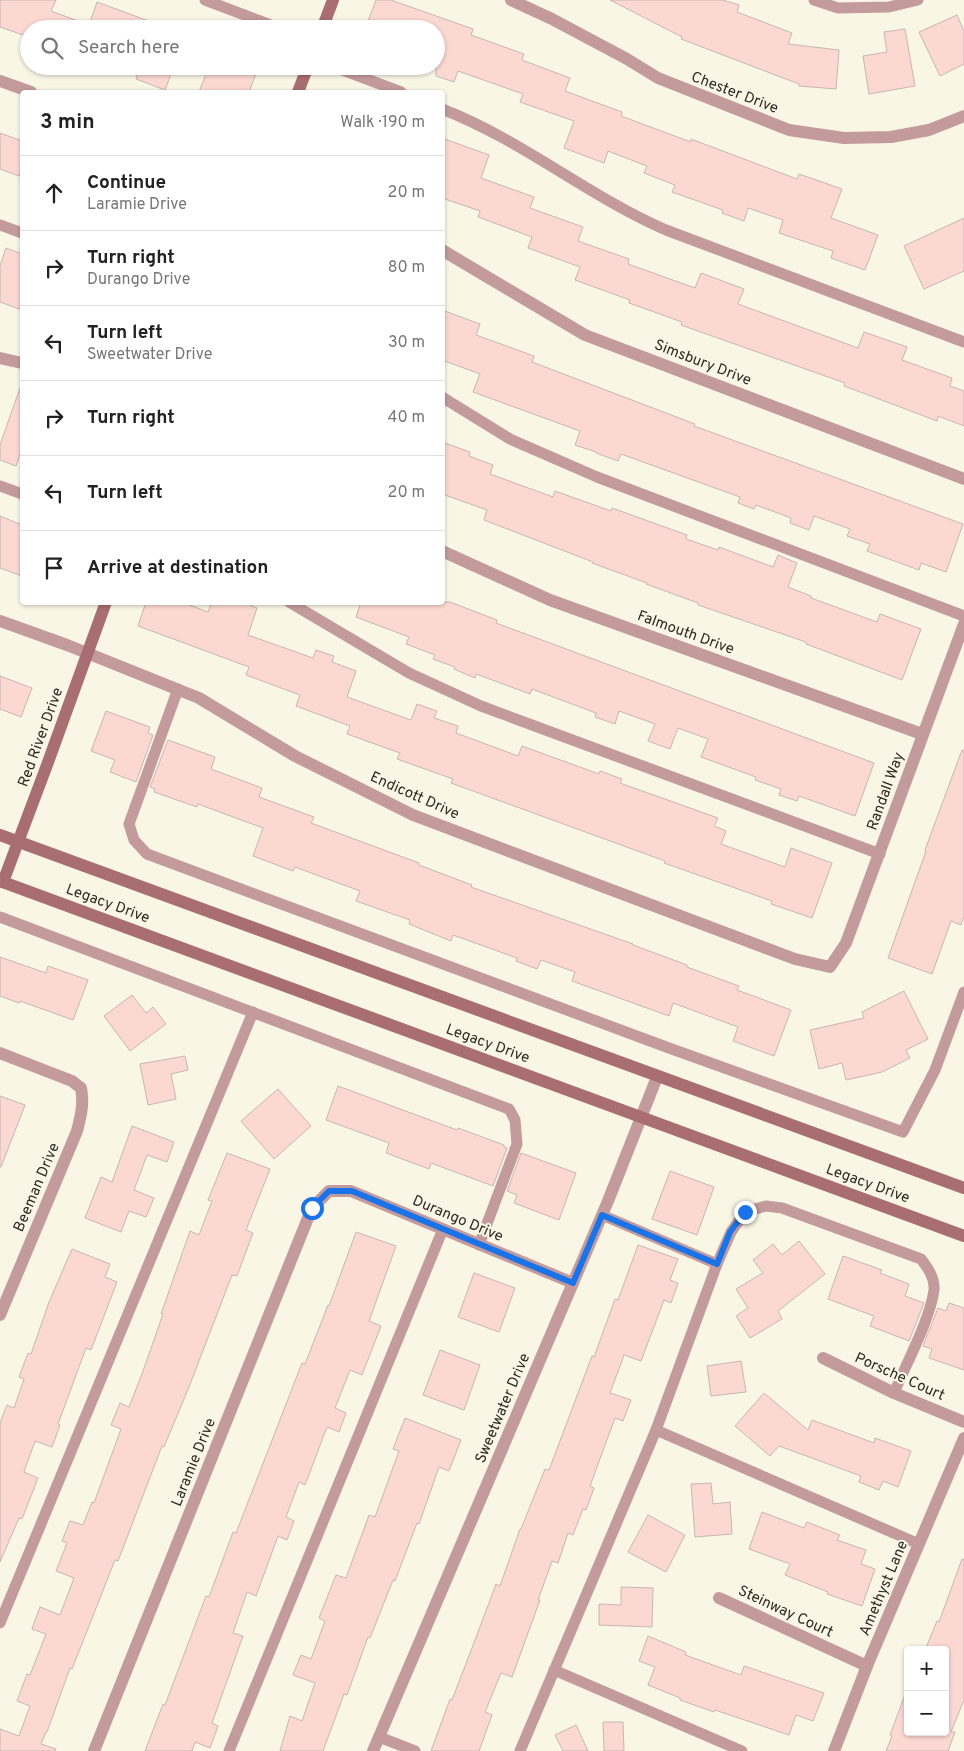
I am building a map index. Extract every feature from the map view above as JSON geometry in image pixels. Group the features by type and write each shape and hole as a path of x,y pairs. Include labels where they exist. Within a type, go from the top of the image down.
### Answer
{"main road":[{"path":"325,20 333,0"},
{"path":"299,90 305,75"},
{"name":"Red River Drive","path":"1,881 47,765 105,605"},
{"name":"Legacy Drive","path":"0,835 964,1188"},
{"name":"Legacy Drive","path":"1,881 964,1236"}],"street":[{"name":"Chester Drive","path":"511,0 628,59 658,78 789,130 844,138 891,137 930,130 964,116"},
{"path":"0,81 25,90"},
{"name":"Simsbury Drive","path":"445,252 585,335 964,479"},
{"path":"0,358 20,363"},
{"name":"Falmouth Drive","path":"445,552 550,600 922,734"},
{"name":"Endicott Drive","path":"0,621 87,653 199,698 295,756 413,815 795,959 830,967"},
{"name":"Randall Way","path":"830,967 846,943 964,624"},
{"name":"Beeman Drive","path":"0,1054 72,1081 81,1088 83,1097 77,1131 0,1315"},
{"name":"Sweetwater Drive","path":"374,1751 602,1215 657,1077"},
{"name":"Durango Drive","path":"329,1191 352,1191 573,1283"},
{"name":"Laramie Drive","path":"94,1751 312,1208 329,1191"},
{"name":"Porsche Court","path":"823,1358 894,1393 964,1422"},
{"name":"Amethyst Lane","path":"834,1751 867,1666 964,1438"},
{"name":"Steinway Court","path":"719,1598 867,1666"}],"lane":[{"path":"205,0 257,20"},
{"path":"814,0 838,8 889,7 918,0"},
{"path":"356,75 396,90"},
{"path":"445,110 463,117 532,154 642,220 964,342"},
{"path":"0,225 20,232"},
{"path":"445,399 510,438 597,477 964,616"},
{"path":"0,486 20,493"},
{"path":"294,605 410,673 481,706 880,854"},
{"path":"178,689 129,824 134,840 147,854 669,1048 903,1132 935,1070 964,992"},
{"path":"0,917 509,1108 515,1120 518,1144 480,1245"},
{"path":"0,1624 253,1012"},
{"path":"520,1751 656,1430 730,1232 745,1212 766,1206 782,1208 921,1259 931,1272 934,1289 926,1319 894,1393"},
{"path":"602,1215 717,1264"},
{"path":"230,1751 443,1229"},
{"path":"656,1430 919,1544"},
{"path":"554,1670 742,1751"},
{"path":"379,1737 415,1751"}],"building":[{"path":"0,0 56,0 51,11 75,20 20,20 20,34 0,27"},
{"path":"376,0 391,0 473,29 471,35 524,54 522,60 570,78 565,91 622,112 621,116 691,142 691,139 797,179 799,174 842,189 831,218 878,235 865,270 831,258 833,251 779,233 783,220 748,208 744,221 722,213 723,210 672,192 675,185 644,173 647,166 608,151 604,163 564,148 574,121 520,102 523,94 458,71 454,82 436,76 445,75 445,20 368,20"},
{"path":"610,0 723,0 739,5 737,12 792,33 788,44 839,50 836,89 799,86 799,84 681,39 682,37"},
{"path":"97,2 146,20 91,20"},
{"path":"957,15 964,31 964,64 940,76 919,32"},
{"path":"905,29 915,86 869,94 863,56 887,52 884,32"},
{"path":"137,75 171,75 165,90 136,79"},
{"path":"206,75 256,75 250,90 200,90"},
{"path":"0,133 20,140 20,173 19,176 0,169"},
{"path":"445,139 489,155 481,178 534,197 530,208 583,227 578,241 629,259 628,264 695,288 701,273 744,289 738,304 858,348 864,332 907,347 902,360 952,378 950,386 964,391 964,426 938,416 937,421 844,386 845,383 681,325 682,322 629,303 630,300 575,280 580,267 528,248 532,237 478,217 480,211 445,199"},
{"path":"964,218 964,271 924,289 904,246"},
{"path":"6,248 20,253 20,309 0,302 0,266"},
{"path":"445,311 480,324 476,335 534,356 532,362 695,424 694,426 963,524 946,572 921,563 919,570 867,551 870,544 847,536 850,529 814,516 809,530 790,523 791,518 756,505 754,509 738,503 740,497 621,454 618,461 575,445 580,431 473,392 480,374 445,361"},
{"path":"20,388 20,454 16,466 0,460 0,445"},
{"path":"445,443 470,452 469,456 493,465 490,474 553,497 555,491 611,511 612,508 687,535 686,539 718,550 719,547 773,567 778,555 797,563 788,587 811,596 811,598 877,622 880,614 921,629 902,680 806,644 806,642 698,605 698,603 484,520 487,510 445,495"},
{"path":"0,516 20,524 20,575 0,568"},
{"path":"445,602 450,602 497,620 496,623 874,763 855,816 799,796 797,801 779,795 781,789 755,780 756,777 701,757 708,739 678,728 670,749 648,741 655,724 619,711 615,724 595,717 596,713 532,689 530,694 476,674 475,678 454,669 455,667 433,659 435,655 406,644 409,637 356,617 360,605 445,605"},
{"path":"145,605 190,605 208,612 211,605 250,605 257,608 248,635 313,658 316,650 334,656 332,662 356,671 347,697 411,720 417,704 437,711 434,718 458,726 456,733 518,756 522,746 599,774 600,771 622,779 620,783 718,818 714,826 726,831 721,844 785,867 791,848 832,863 812,918 771,904 772,901 664,863 665,861 451,783 453,779 397,759 400,753 347,734 350,726 296,706 300,695 246,675 249,667 138,626"},
{"path":"0,676 32,688 21,717 0,709"},
{"path":"106,711 150,727 148,733 153,735 136,782 110,772 115,760 91,751"},
{"path":"168,740 215,757 211,769 262,788 259,797 314,817 311,823 419,863 419,865 472,885 471,887 687,965 687,967 739,986 737,990 791,1010 774,1056 733,1041 738,1027 673,1003 669,1016 572,981 575,972 541,960 537,969 516,961 517,958 453,935 451,941 409,924 410,920 356,901 360,891 295,867 293,871 253,856 263,828 198,804 197,807 154,792 155,789 150,787"},
{"path":"962,750 964,750 964,916 961,925 951,921 932,974 888,958"},
{"path":"0,957 46,973 48,966 88,980 73,1020 0,996"},
{"path":"904,991 928,1039 906,1050 910,1058 882,1072 846,1080 842,1063 819,1069 810,1030 864,1018 862,1012"},
{"path":"132,995 146,1013 153,1007 166,1024 130,1051 104,1016"},
{"path":"185,1056 188,1070 171,1074 176,1099 148,1105 140,1064"},
{"path":"338,1086 457,1130 458,1128 504,1145 507,1148 493,1186 431,1163 429,1169 386,1153 389,1143 326,1120"},
{"path":"278,1089 311,1126 274,1159 241,1121"},
{"path":"0,1096 25,1105 1,1167 0,1167"},
{"path":"132,1126 174,1142 167,1162 147,1155 134,1190 154,1198 146,1217 129,1211 121,1232 85,1218 101,1177 112,1182"},
{"path":"227,1153 270,1169 246,1230 253,1233 237,1276 232,1275 189,1387 164,1447 162,1446 118,1561 115,1560 72,1669 70,1668 41,1744 56,1749 55,1751 0,1751 0,1729 19,1736 30,1706 17,1701 27,1674 30,1675 46,1634 32,1629 40,1607 60,1615 74,1578 56,1571 67,1543 62,1541 70,1521 83,1525 92,1502 94,1503 121,1429 111,1425 120,1403 129,1407 163,1314 161,1314 190,1231 199,1235 212,1201 208,1200"},
{"path":"521,1153 576,1173 559,1220 514,1203 517,1195 507,1191"},
{"path":"670,1171 714,1187 697,1235 652,1219"},
{"path":"356,1232 396,1246 369,1321 381,1326 362,1375 350,1370 335,1408 346,1413 339,1432 327,1427 305,1485 299,1482 286,1517 294,1521 287,1540 278,1536 256,1596 247,1592 233,1633 243,1636 212,1723 218,1726 210,1748 195,1742 192,1751 145,1751 163,1704 165,1705 206,1596 209,1597 233,1532 236,1533 302,1363 305,1364 329,1306"},
{"path":"799,1241 825,1274 778,1311 782,1319 750,1338 736,1316 748,1308 736,1289 763,1273 753,1260 773,1244 782,1255"},
{"path":"638,1245 678,1259 670,1280 678,1283 671,1303 664,1300 641,1361 624,1355 610,1393 631,1400 623,1421 615,1418 590,1486 594,1488 586,1510 583,1509 573,1535 568,1533 558,1563 552,1561 512,1677 501,1673 485,1712 492,1715 479,1751 431,1751 496,1584 500,1586 520,1529 545,1469 549,1470 592,1356 594,1357 615,1299 618,1300"},
{"path":"72,1249 110,1264 105,1277 117,1282 91,1350 86,1348 58,1424 60,1425 52,1447 35,1441 24,1472 38,1478 22,1519 19,1518 0,1562 0,1423 7,1405 14,1408 24,1379 19,1377 28,1353 31,1354 49,1302"},
{"path":"843,1256 882,1270 880,1273 909,1284 905,1296 924,1303 909,1341 870,1326 874,1316 828,1299"},
{"path":"474,1273 515,1288 499,1332 458,1317"},
{"path":"949,1303 964,1308 964,1370 929,1358 932,1349 923,1346 938,1308 946,1311"},
{"path":"440,1350 480,1365 464,1410 423,1395"},
{"path":"741,1361 746,1392 711,1396 707,1366"},
{"path":"764,1393 808,1430 812,1420 874,1443 875,1438 911,1451 898,1487 883,1481 879,1490 859,1482 861,1476 779,1446 770,1456 735,1426"},
{"path":"405,1418 461,1440 449,1471 439,1467 419,1524 417,1523 395,1581 393,1580 370,1638 368,1637 347,1695 344,1694 323,1751 280,1751 290,1716 302,1721 315,1683 293,1675 301,1655 311,1659 325,1621 319,1618 336,1575 346,1578 369,1515 375,1517 399,1451 393,1449"},
{"path":"711,1483 713,1504 730,1502 732,1534 695,1537 691,1484"},
{"path":"762,1512 804,1528 807,1522 840,1535 837,1540 866,1550 861,1564 875,1569 862,1606 827,1594 828,1592 785,1575 790,1564 749,1549"},
{"path":"648,1515 685,1535 666,1572 628,1552"},
{"path":"962,1559 964,1560 964,1700 951,1732 955,1732 948,1751 886,1751 904,1697 904,1736 949,1736 949,1646 927,1646 937,1621 939,1622"},
{"path":"621,1587 653,1588 652,1627 599,1625 599,1604 621,1605"},
{"path":"648,1636 686,1652 685,1655 741,1675 744,1666 824,1693 813,1721 796,1715 789,1735 680,1700 680,1698 648,1685 655,1667 639,1661"},
{"path":"603,1722 623,1722 624,1751 604,1751"},
{"path":"576,1725 588,1751 563,1751 555,1735"}],"route":[{"path":"312,1208 329,1191 352,1191 573,1283 602,1215 717,1264 730,1232 745,1212"}]}
